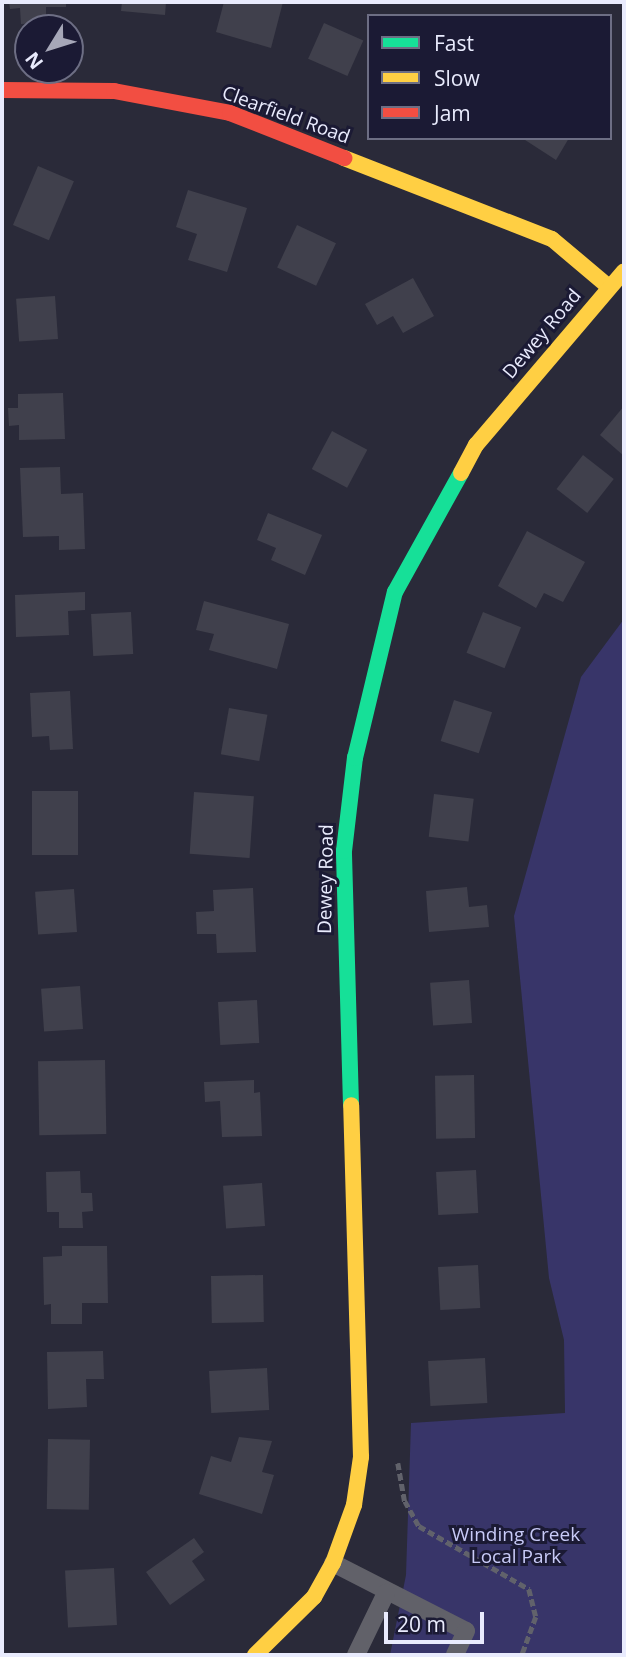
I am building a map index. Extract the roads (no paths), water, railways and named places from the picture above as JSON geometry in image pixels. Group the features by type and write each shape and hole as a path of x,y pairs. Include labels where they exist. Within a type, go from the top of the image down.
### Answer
{"street":[{"name":"Clearfield Road","path":"2,90 114,91 230,113 552,239 609,288"},
{"name":"Dewey Road","path":"255,1655 314,1597 333,1563 354,1505 361,1457 344,851 355,758 395,592 476,445 624,271"}],"lane":[{"path":"333,1563 386,1593 466,1631 455,1655"},
{"path":"356,1655 386,1593"}],"park label":[{"name":"Winding Creek Local Park","path":"516,1546"}]}
